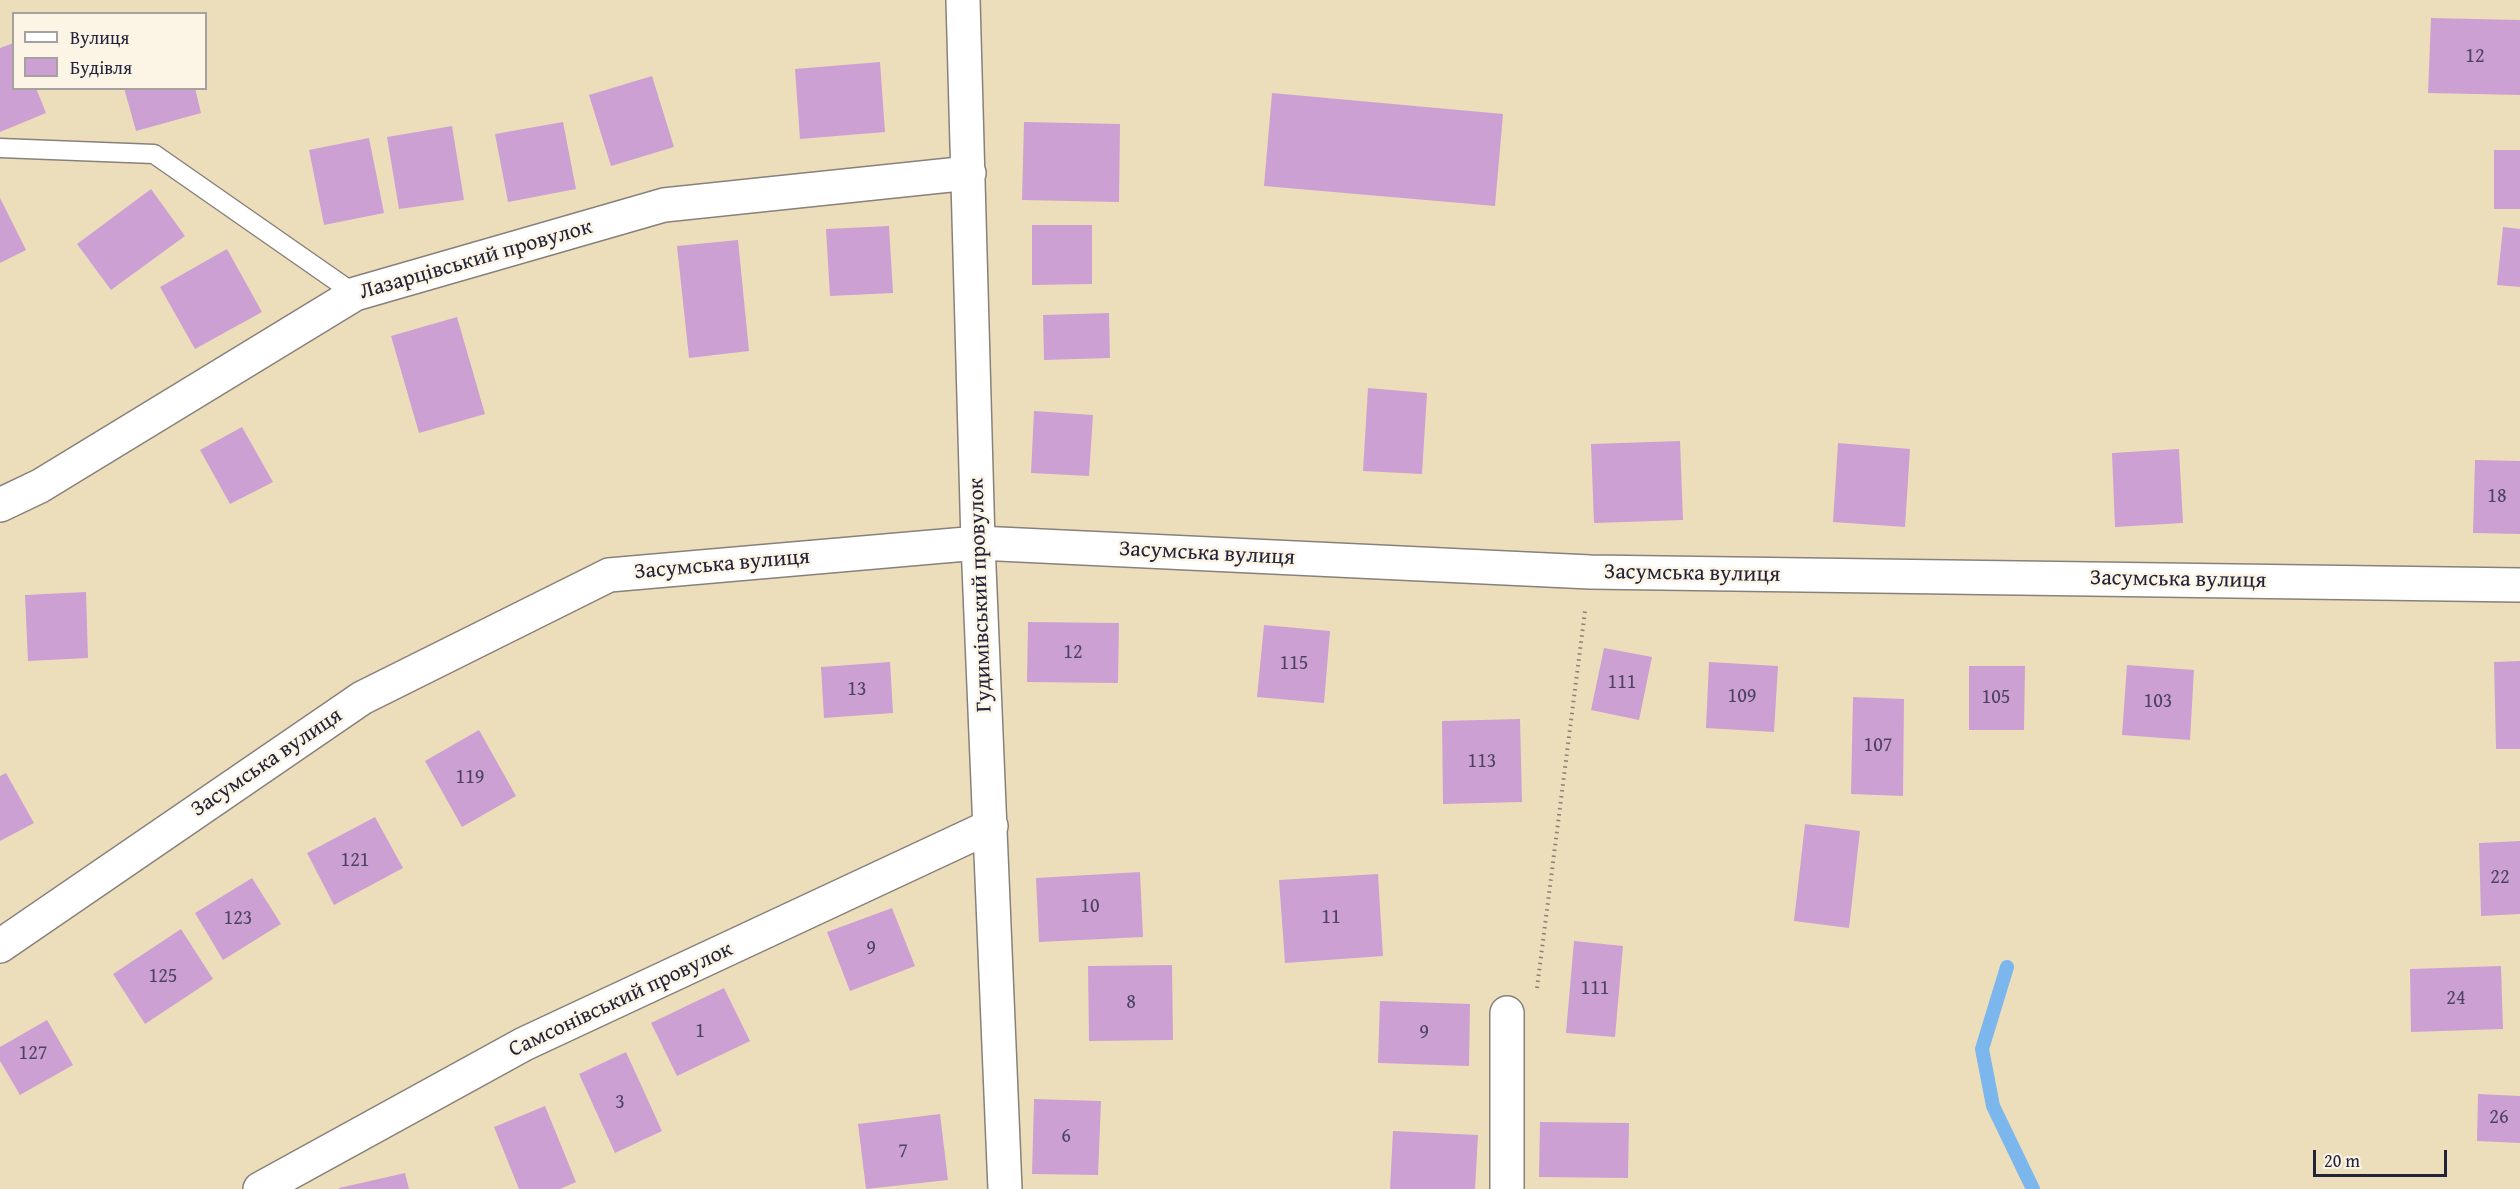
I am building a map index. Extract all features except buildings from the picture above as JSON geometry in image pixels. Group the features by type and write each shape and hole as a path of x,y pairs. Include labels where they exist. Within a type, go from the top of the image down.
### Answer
{"street":[{"name":"Гудимівський провулок","path":"963,0 978,543 1005,1189"},
{"name":"Лазарцівський провулок","path":"0,505 40,486 355,294 664,205 969,173"},
{"name":"Засумська вулиця","path":"0,946 362,698 609,575 978,543 1590,572 2520,585"},
{"name":"Самсонівський провулок","path":"260,1189 524,1044 991,826"},
{"path":"1507,1013 1507,1189"}],"lane":[{"path":"0,148 154,154 355,294"}],"path":[{"path":"1507,1013 1536,991 1590,572"}],"waterway":[{"path":"2007,967 1982,1049 1993,1106 2033,1189"}]}
